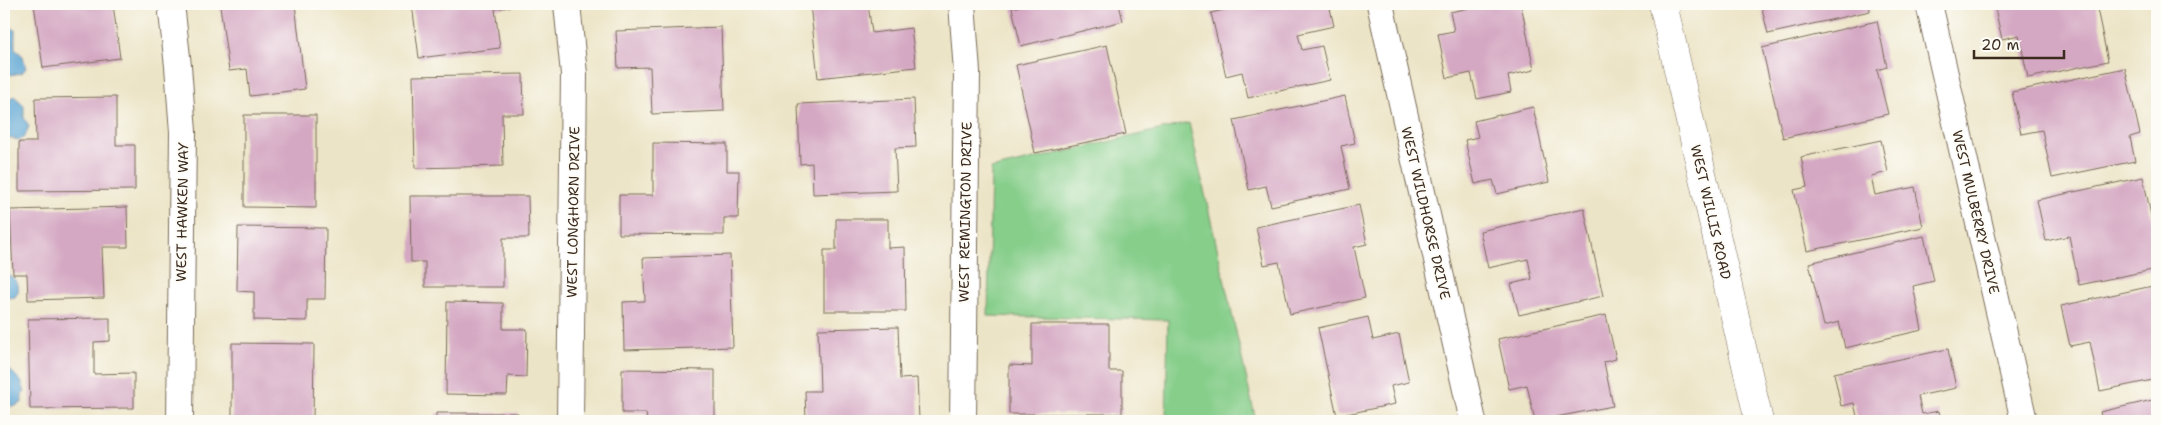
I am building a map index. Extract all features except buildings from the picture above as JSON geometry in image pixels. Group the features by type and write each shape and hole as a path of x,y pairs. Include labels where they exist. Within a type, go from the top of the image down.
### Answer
{"street":[{"name":"WEST HAWKEN WAY","path":"171,4 183,132 180,421"},
{"name":"WEST LONGHORN DRIVE","path":"567,4 574,74 570,421"},
{"name":"WEST REMINGTON DRIVE","path":"962,4 967,72 963,421"},
{"name":"WEST WILDHORSE DRIVE","path":"1380,4 1473,421"},
{"name":"WEST WILLIS ROAD","path":"1663,4 1759,421"},
{"name":"WEST MULBERRY DRIVE","path":"1929,4 2024,421"}],"green space":[{"path":"1189,123 1256,421 1166,421 1168,320 988,316 991,169"}],"water":[{"path":"8,25 15,30 15,49 23,56 26,68 22,73 9,75 4,71 4,26"},
{"path":"14,96 24,105 24,118 29,126 25,137 19,140 4,137 4,101"},
{"path":"4,264 8,275 18,284 15,297 9,298 4,295"},
{"path":"9,369 21,381 25,392 22,395 22,403 13,407 4,401 4,370"}]}
